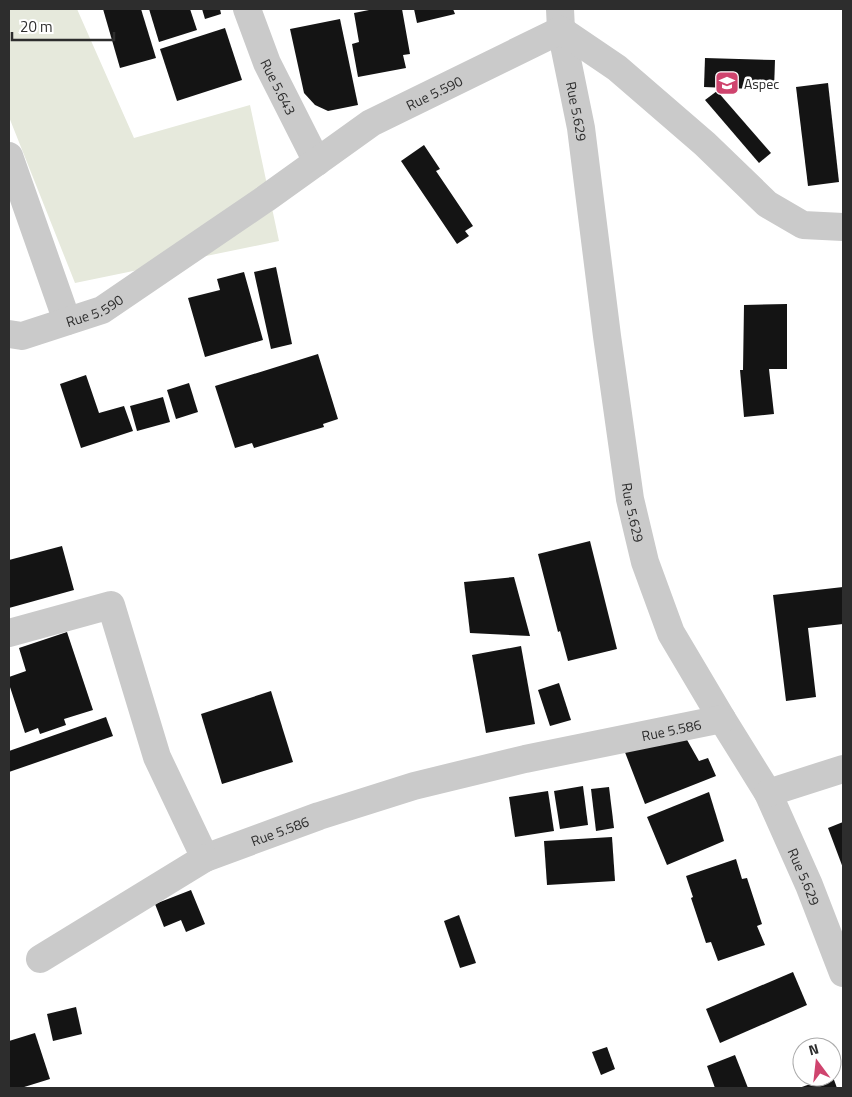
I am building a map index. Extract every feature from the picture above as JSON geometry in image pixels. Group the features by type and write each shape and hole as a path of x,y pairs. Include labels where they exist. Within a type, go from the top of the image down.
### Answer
{"street":[{"name":"Rue 5.643","path":"248,9 267,63 317,162"},
{"name":"Rue 5.590","path":"9,334 22,336 102,310 265,200 371,123 560,19"},
{"path":"560,19 705,144 767,204 803,225 843,227"},
{"name":"Rue 5.629","path":"560,19 581,128 608,346 630,499 645,562 672,633 768,793 809,885 843,973"},
{"path":"9,156 67,321"},
{"path":"9,633 111,605 157,757 205,858"},
{"name":"Rue 5.586","path":"40,960 205,858 319,816 414,786 524,760 722,719"},
{"path":"768,793 843,769"}],"shaded area":[{"path":"9,9 77,9 134,138 250,105 279,241 75,283 9,117"}],"building":[{"path":"103,9 141,9 156,58 120,68"},
{"path":"149,9 190,9 197,30 159,42"},
{"path":"202,9 220,9 221,14 205,19"},
{"path":"374,9 402,9 410,54 403,55 406,68 358,77 352,44 359,42 354,13"},
{"path":"414,9 453,9 455,14 417,23"},
{"path":"340,19 358,105 328,111 315,105 304,93 290,29"},
{"path":"225,28 242,80 177,101 160,49"},
{"path":"705,58 775,60 774,90 704,87"},
{"path":"828,83 839,182 808,186 796,87"},
{"path":"717,91 771,153 759,163 705,100"},
{"path":"424,145 440,169 436,171 473,226 465,231 469,236 457,244 401,161"},
{"path":"276,267 292,344 271,349 254,272"},
{"path":"244,272 263,340 205,357 188,298 220,290 217,279"},
{"path":"787,304 787,369 769,369 774,414 744,417 740,370 743,370 744,305"},
{"path":"318,354 338,419 323,424 324,427 254,448 252,443 235,448 215,386"},
{"path":"86,375 99,413 124,406 133,431 81,448 60,384"},
{"path":"189,383 198,412 176,419 167,390"},
{"path":"163,397 170,422 137,431 130,406"},
{"path":"590,541 617,649 568,661 560,631 558,632 538,554"},
{"path":"62,546 74,590 9,608 9,560"},
{"path":"514,577 530,636 470,633 464,582"},
{"path":"843,587 843,624 808,628 816,697 786,701 773,595"},
{"path":"67,632 93,710 64,719 66,725 40,734 38,728 25,733 9,684 9,677 26,671 19,648"},
{"path":"521,646 535,724 486,733 472,655"},
{"path":"559,683 571,720 550,726 538,690"},
{"path":"271,691 293,762 222,784 201,714"},
{"path":"106,717 113,736 9,772 9,751"},
{"path":"682,731 699,761 708,758 716,776 645,804 621,742"},
{"path":"583,786 588,825 560,829 554,791"},
{"path":"609,787 614,828 596,831 591,789"},
{"path":"548,791 554,831 515,837 509,797"},
{"path":"709,792 724,841 667,865 647,817"},
{"path":"843,822 843,868 828,828"},
{"path":"612,837 615,881 547,885 544,841"},
{"path":"736,859 742,879 747,878 762,924 757,926 765,945 718,961 711,942 706,943 691,898 693,897 686,876"},
{"path":"191,890 205,924 186,932 181,920 164,927 155,904"},
{"path":"459,915 476,963 460,968 444,921"},
{"path":"793,972 807,1005 720,1043 706,1009"},
{"path":"76,1007 82,1034 53,1041 47,1014"},
{"path":"35,1033 50,1079 21,1088 9,1088 9,1041"},
{"path":"607,1047 615,1069 601,1075 592,1052"},
{"path":"735,1055 748,1088 715,1088 707,1066"},
{"path":"837,1087 837,1088 799,1088"}],"place":[{"name":"Aspec","path":"727,83"}]}
